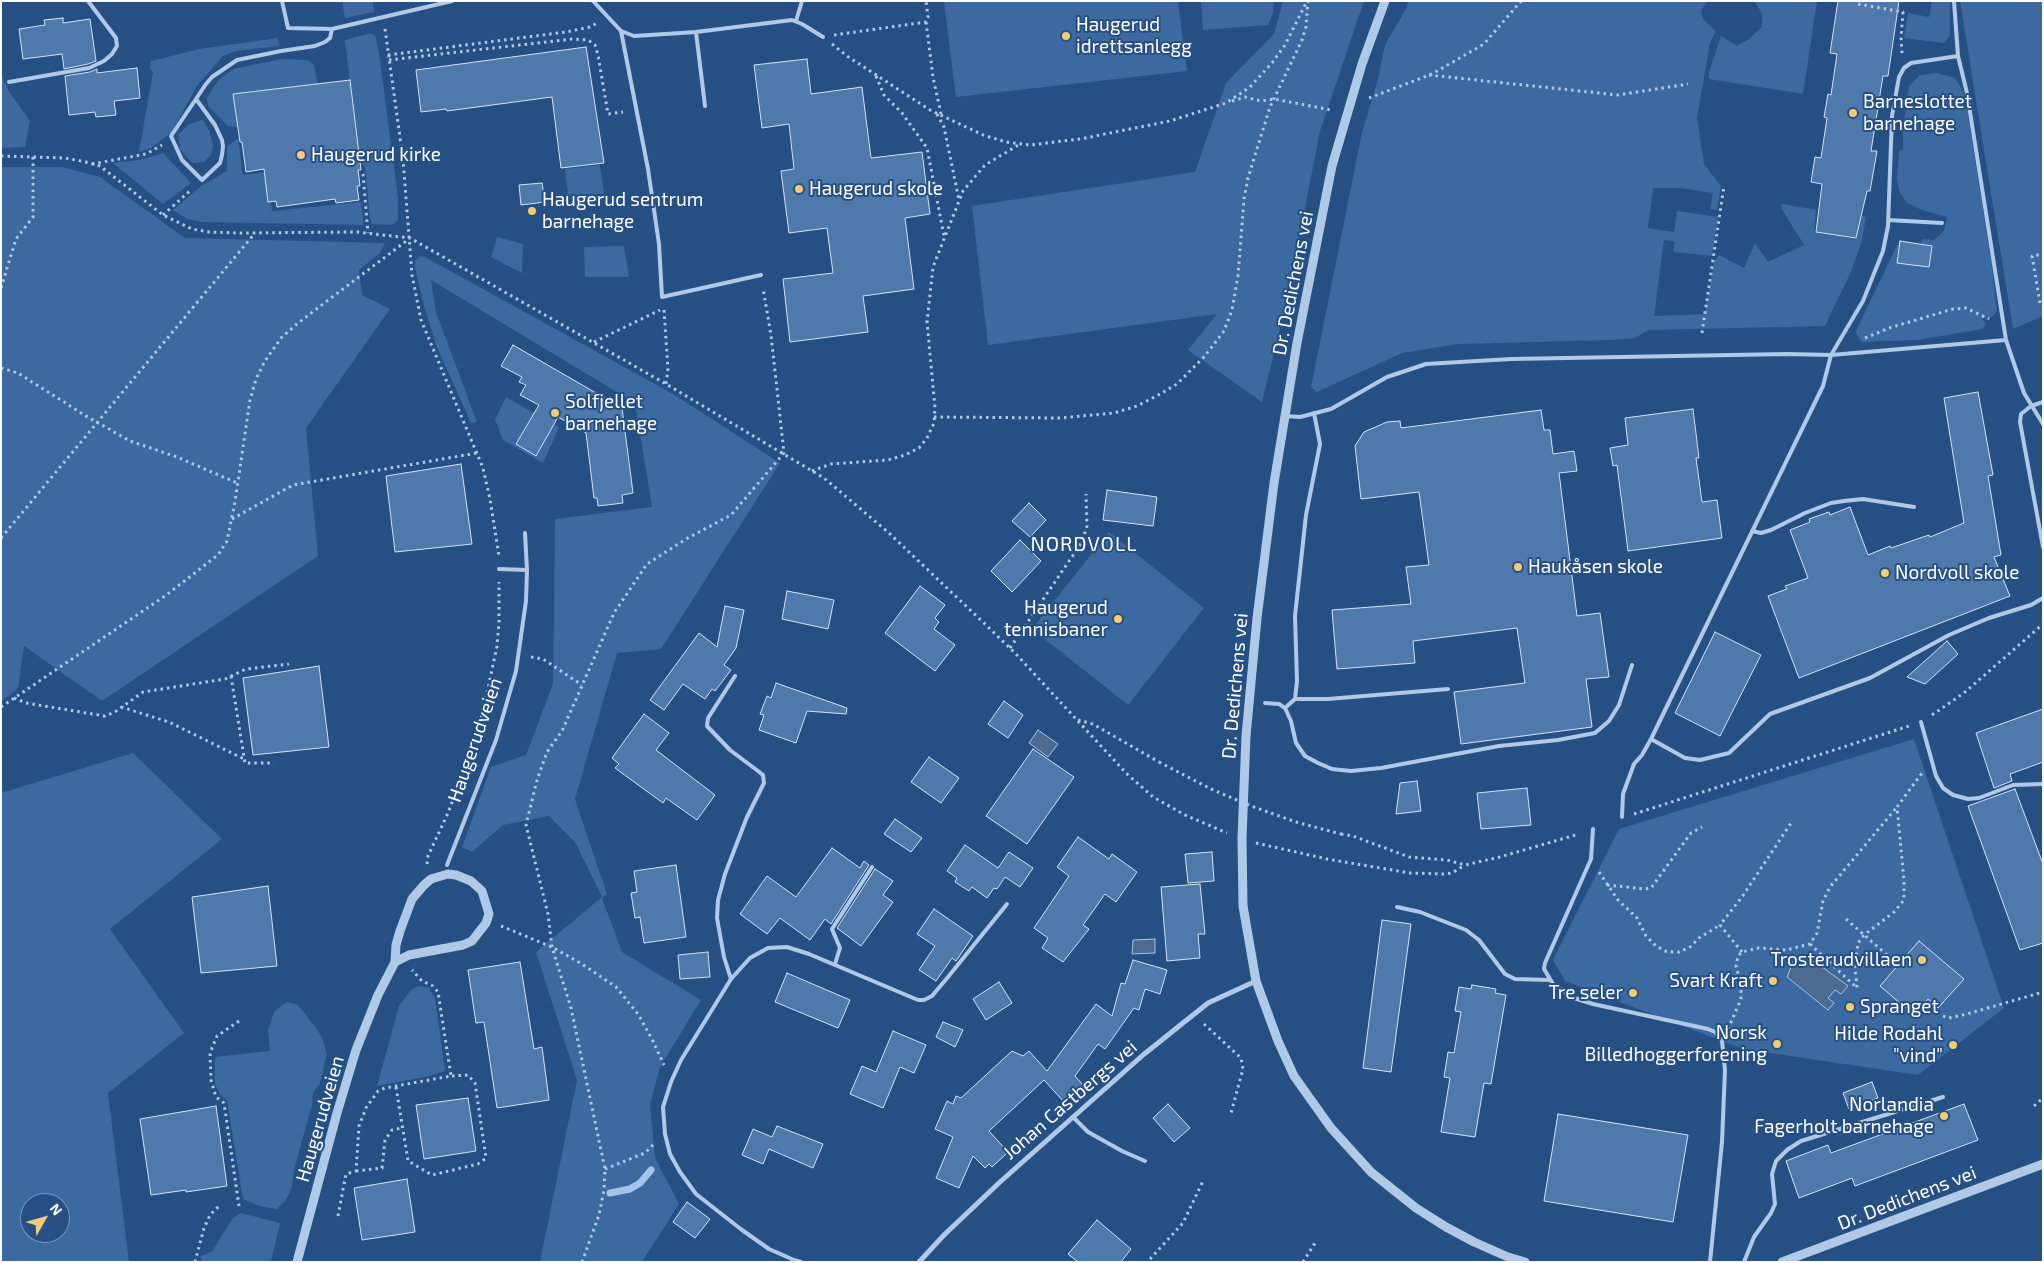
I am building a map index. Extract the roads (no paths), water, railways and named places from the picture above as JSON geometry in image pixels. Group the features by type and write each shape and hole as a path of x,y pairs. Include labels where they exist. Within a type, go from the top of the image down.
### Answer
{"street":[{"name":"Dr. Dedichens vei","path":"1386,1 1362,64 1332,166 1274,483 1257,618 1246,736 1242,838 1242,906 1256,981 1278,1041 1294,1076 1331,1128 1371,1172 1416,1208 1446,1227 1508,1257 1525,1262"},
{"name":"Haugerudveien","path":"297,1262 336,1112 356,1050 378,995 395,962 396,945 412,900 424,884 448,874 471,881 482,891 488,914 486,923 472,940 463,945 409,955 395,962"},
{"name":"Johan Castbergs vei","path":"919,1262 1000,1182 1144,1055 1208,1003 1256,981"},
{"name":"Dr. Dedichens vei","path":"1782,1262 2043,1164"}],"lane":[{"path":"9,82 89,68 104,61 112,54 118,46 116,38 88,1"},
{"path":"282,1 288,28 332,28 452,1"},
{"path":"420,1 420,7"},
{"path":"593,1 621,31 652,197 659,244 662,297 761,274"},
{"path":"796,21 802,1"},
{"path":"1954,1 1958,56 1969,103 2006,340 2015,371 2031,406 2043,424"},
{"path":"621,31 634,36 696,32 796,21 823,37"},
{"path":"196,99 215,125 223,146 220,163 202,180 182,160 171,136 196,99 212,77 236,60 315,46 328,40 332,28"},
{"path":"696,32 705,106"},
{"path":"1622,818 1623,794 1634,764 1642,755 1651,739 1823,386 1831,355 1862,301 1883,251 1888,220 1892,116 1899,77 1904,68 1911,63 1958,56"},
{"path":"1888,220 1942,224"},
{"path":"1285,416 1300,417 1331,409 1387,377 1426,364 1511,359 1787,354 1831,355 2006,340"},
{"path":"2043,402 2031,406 2021,414 2020,422 2043,547"},
{"path":"1285,708 1295,699 1297,681 1295,616 1306,515 1320,444 1314,413"},
{"path":"1752,531 1760,533 1771,530 1805,512 1844,501 1862,499 1914,507"},
{"name":"Haugerudveien","path":"447,865 496,740 516,671 526,601 525,532"},
{"path":"499,569 527,570"},
{"path":"1651,739 1685,758 1700,760 1729,753 1770,714 1870,678 1949,635 1989,618 2031,605 2043,598"},
{"path":"1265,703 1279,704 1285,708 1291,721 1296,744 1306,756 1332,768 1351,771 1380,768 1498,746 1558,740 1595,733 1609,722 1619,705 1632,665"},
{"path":"731,979 724,957 716,918 718,900 724,874 747,817 764,782 763,775 730,750 707,726 708,718 735,676"},
{"path":"1295,699 1328,699 1448,689"},
{"path":"1921,722 1936,776 1942,788 1952,795 1968,799 1979,798 2013,785 2043,784"},
{"path":"1593,830 1591,859 1544,962 1544,969 1549,980 1558,990 1574,998 1593,1004 1708,1029 1716,1032 1722,1041 1725,1070 1722,1142 1710,1262"},
{"path":"835,964 840,948 832,929 872,867"},
{"path":"801,1262 769,1249 696,1194 680,1172 670,1154 665,1134 663,1108 671,1082 681,1060 731,979 750,958 768,948 787,947 835,964 918,1000 924,1000 932,996 1007,904"},
{"path":"1397,907 1420,912 1466,930 1479,940 1505,974 1515,979 1549,980"},
{"path":"1744,1262 1754,1237 1771,1213 1774,1204 1772,1174 1776,1161 1786,1150 1800,1141 1943,1097"},
{"path":"1074,1118 1088,1132 1122,1151 1145,1161"}],"waterway":[{"path":"610,1193 630,1189 640,1183 651,1170"}],"place":[{"name":"Haugerud idrettsanlegg","path":"1066,36"},
{"name":"Barneslottet barnehage","path":"1853,113"},
{"name":"Haugerud kirke","path":"301,155"},
{"name":"Haugerud skole","path":"799,189"},
{"name":"Haugerud sentrum barnehage","path":"532,211"},
{"name":"Solfjellet barnehage","path":"555,413"},
{"name":"Haukåsen skole","path":"1518,567"},
{"name":"Nordvoll skole","path":"1885,573"},
{"name":"Haugerud tennisbaner","path":"1118,619"},
{"name":"Trosterudvillaen","path":"1922,960"},
{"name":"Svart Kraft","path":"1773,981"},
{"name":"Tre seler","path":"1633,993"},
{"name":"Spranget","path":"1850,1007"},
{"name":"Norsk Billedhoggerforening","path":"1777,1044"},
{"name":"Hilde Rodahl \"vind\"","path":"1953,1045"},
{"name":"Norlandia Fagerholt barnehage","path":"1944,1116"}],"district":[{"name":"NORDVOLL","path":"1084,544"}]}
